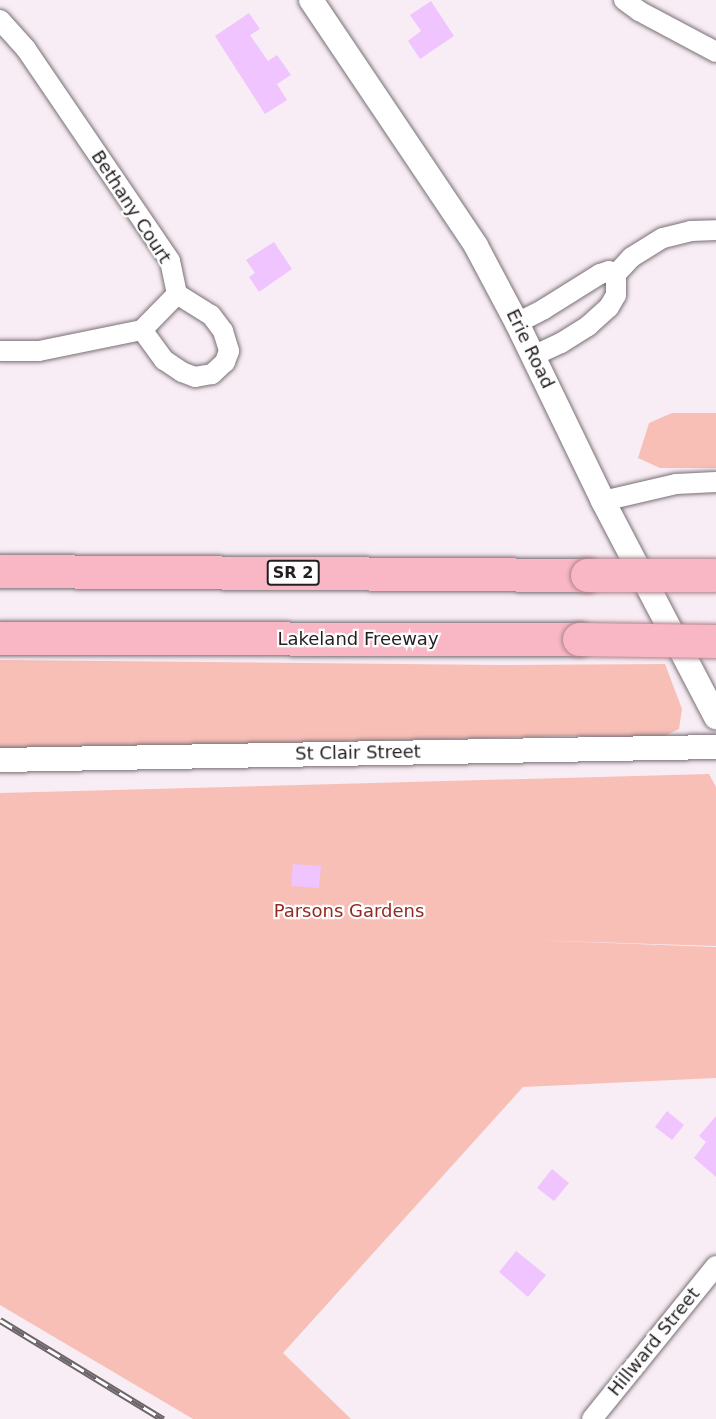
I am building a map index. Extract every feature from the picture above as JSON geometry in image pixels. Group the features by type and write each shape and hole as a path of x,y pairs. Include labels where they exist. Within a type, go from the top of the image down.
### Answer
{"highway":[{"name":"SR 2","path":"0,571 715,575"},
{"name":"Lakeland Freeway","path":"0,638 716,641"}],"street":[{"name":"Erie Road","path":"311,0 476,246 518,323 603,501 716,717"},
{"path":"624,0 639,11 716,52"},
{"name":"Bethany Court","path":"0,20 27,49 170,261 177,294"},
{"path":"533,356 561,343 588,326 609,307 616,295 616,274 632,257 663,238 691,231 716,230"},
{"path":"518,323 600,274 609,271 616,274"},
{"path":"0,351 39,351 142,330 177,294 211,315 223,331 229,351 225,362 212,374 195,377 182,372 164,360 142,330"},
{"path":"603,501 676,484 716,482"},
{"name":"St Clair Street","path":"0,760 716,747"},
{"name":"Hillward Street","path":"592,1419 716,1266"}],"green space":[{"path":"672,413 716,413 716,468 660,468 638,458 649,423"},
{"path":"0,660 500,665 665,664 682,709 679,729 656,740 574,736 0,750"},
{"name":"Parsons Gardens","path":"709,774 716,787 716,946 528,940 716,947 716,1078 523,1087 283,1353 351,1419 193,1419 0,1305 0,793"}],"building":[{"path":"431,1 454,36 420,59 408,41 421,31 410,15"},
{"path":"249,13 260,29 250,35 268,61 277,55 291,75 277,84 287,100 265,114 215,36"},
{"path":"274,242 292,269 259,292 249,277 255,273 246,260"},
{"path":"293,864 321,866 319,888 291,886"},
{"path":"667,1111 684,1125 672,1140 655,1127"},
{"path":"716,1116 716,1177 694,1158 706,1142 699,1136"},
{"path":"552,1169 569,1183 554,1201 537,1188"},
{"path":"516,1251 546,1275 528,1297 499,1272"}],"railway":[{"path":"0,1320 163,1419"}]}
